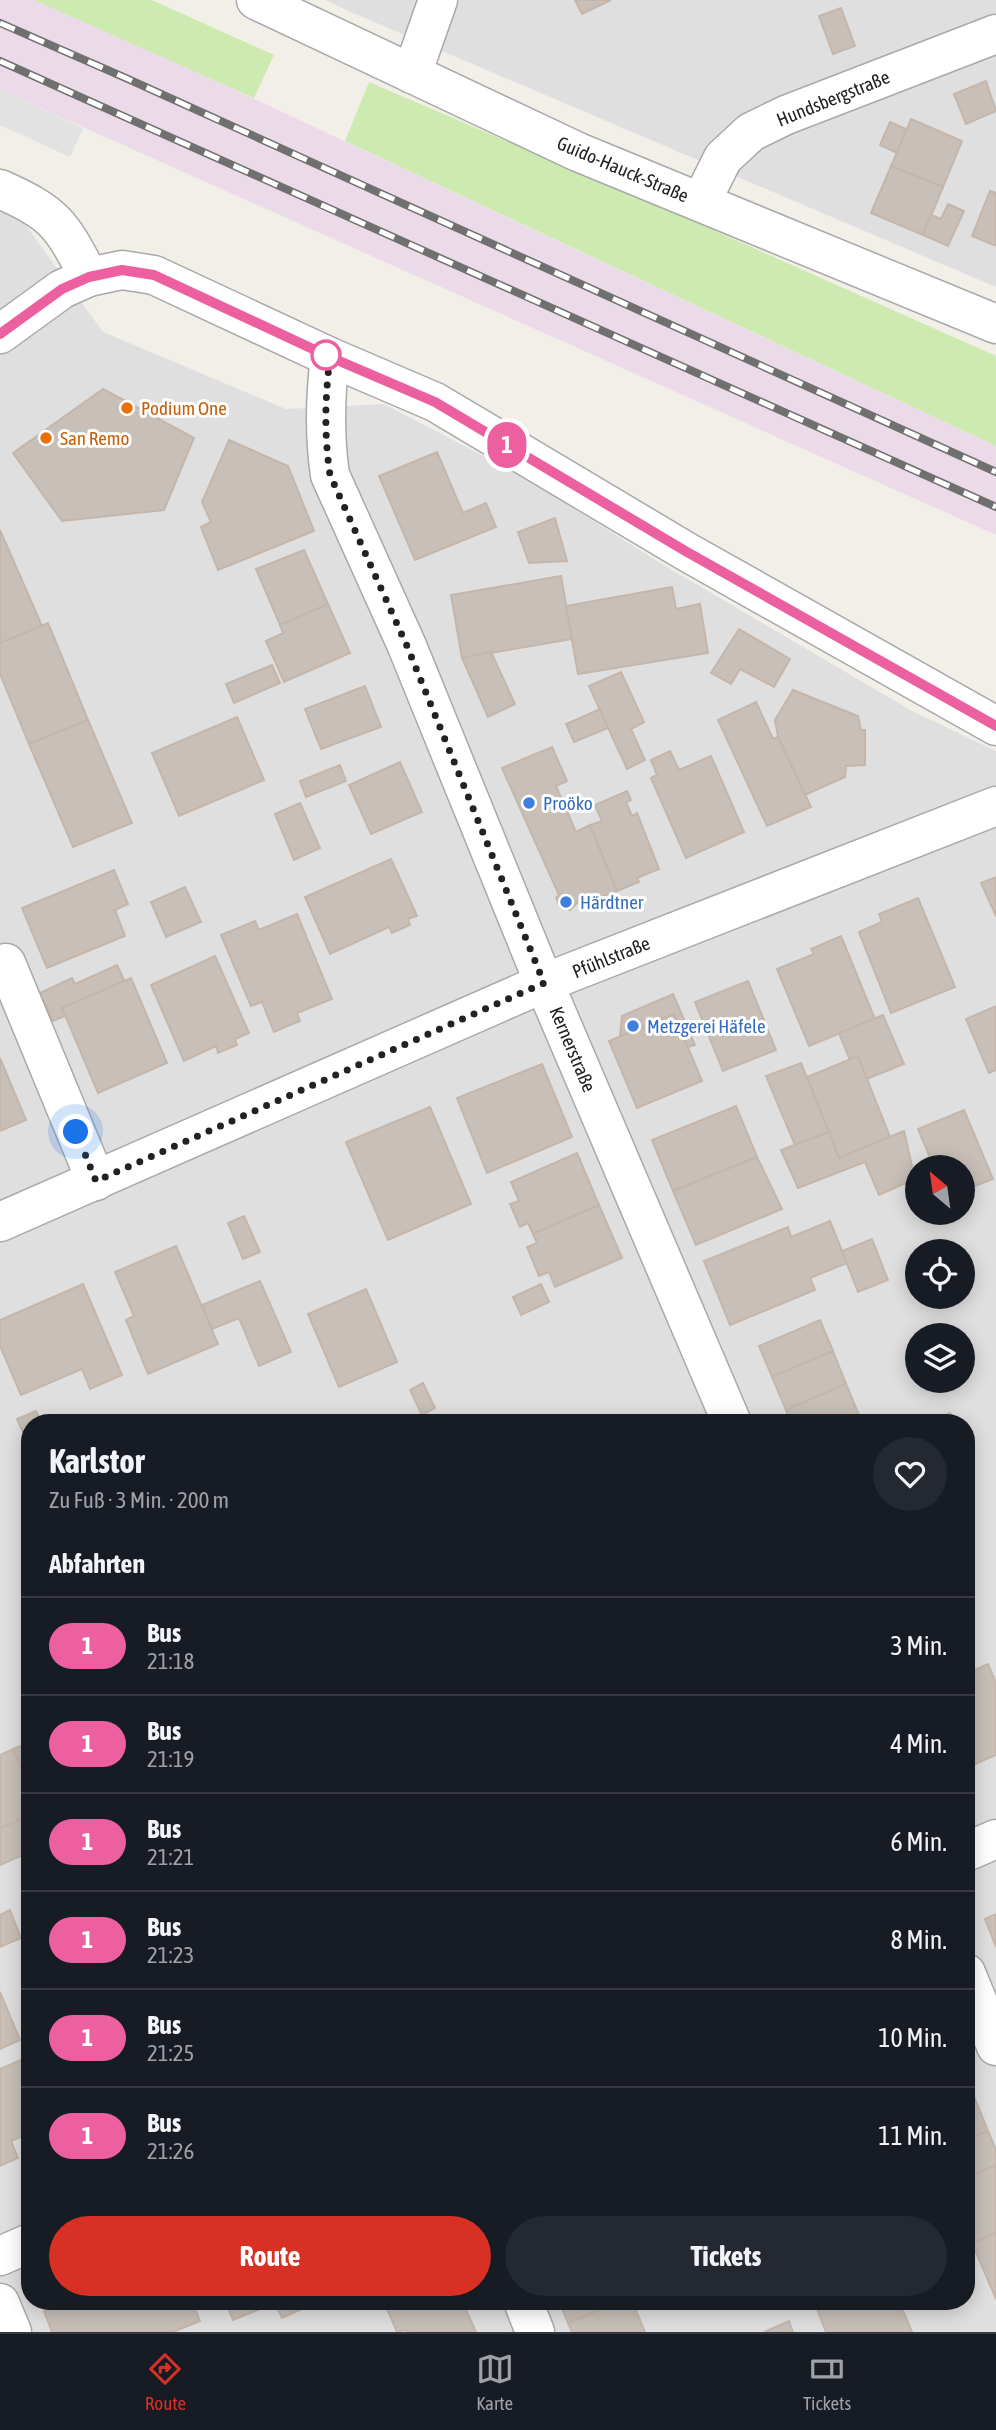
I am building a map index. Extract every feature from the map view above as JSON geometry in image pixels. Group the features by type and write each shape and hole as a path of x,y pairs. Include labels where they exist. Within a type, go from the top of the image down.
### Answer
{"street":[{"name":"Guido-Hauck-Straße","path":"256,0 578,152 996,324"},
{"path":"412,74 438,0"},
{"name":"Hundsbergstraße","path":"701,202 723,159 751,132 786,115 996,34"},
{"path":"0,189 48,214 65,233 89,277"},
{"path":"0,334 62,289 89,277 122,270 154,275 330,357 435,402 687,552 996,726"},
{"name":"Kernerstraße","path":"330,357 324,409 330,475 407,646 544,983 728,1414"},
{"name":"Pfühlstraße","path":"0,1222 544,983 996,806"},
{"path":"3,964 96,1181"},
{"path":"975,1848 996,1839"},
{"path":"975,1995 996,2046"},
{"path":"0,2256 21,2247"},
{"path":"0,2303 12,2332"},
{"path":"526,2310 535,2332"}],"shaded area":[{"path":"0,0 34,0 186,67 996,446 996,535 0,90"},
{"path":"325,0 996,0 996,287 353,13"},
{"path":"0,90 83,128 70,157 0,125"},
{"path":"0,210 22,220 103,332 286,409 384,404 524,477 657,561 912,711 996,751 996,2332 0,2332"}],"green space":[{"path":"34,0 152,0 274,55 254,98"},
{"path":"369,82 684,217 996,356 996,446 345,141"}],"building":[{"path":"575,0 611,0 582,14"},
{"path":"841,8 855,46 833,54 819,16"},
{"path":"986,81 996,111 966,124 954,94"},
{"path":"911,119 962,141 943,187 891,166"},
{"path":"890,122 906,129 897,153 880,145"},
{"path":"891,166 943,187 923,235 871,213"},
{"path":"990,191 996,193 996,246 972,236"},
{"path":"948,204 964,211 948,246 923,235 931,215 941,219"},
{"path":"103,389 194,438 164,510 62,521 13,453"},
{"path":"229,440 288,466 314,531 218,570 201,527 211,522 202,502"},
{"path":"437,452 463,513 486,503 496,527 415,560 379,476"},
{"path":"555,518 567,561 529,563 518,532"},
{"path":"0,530 42,626 0,643"},
{"path":"304,550 328,604 280,625 256,569"},
{"path":"561,576 572,639 462,658 451,595"},
{"path":"672,587 676,609 700,604 708,653 578,674 566,606"},
{"path":"328,604 350,653 284,682 266,641 283,633 280,625"},
{"path":"48,623 88,720 29,744 0,674 0,643"},
{"path":"739,629 790,659 774,687 740,669 731,684 711,673"},
{"path":"491,652 515,704 488,717 462,658"},
{"path":"272,665 280,683 234,703 226,684"},
{"path":"621,672 644,722 631,729 645,760 627,769 589,686"},
{"path":"365,686 381,727 321,749 305,709"},
{"path":"793,690 858,716 861,730 865,730 865,765 846,766 845,777 805,795 778,737 775,720"},
{"path":"756,702 773,739 778,737 811,807 767,826 718,720"},
{"path":"600,709 608,728 574,742 566,724"},
{"path":"237,717 264,780 179,816 152,753"},
{"path":"88,720 132,823 73,847 29,744"},
{"path":"552,747 567,781 556,786 576,832 590,825 617,891 578,902 570,910 560,906 556,898 559,895 502,768"},
{"path":"670,751 679,770 711,756 744,832 686,858 651,778 657,775 651,760"},
{"path":"400,762 422,812 371,834 349,785"},
{"path":"340,765 346,781 306,797 300,781"},
{"path":"627,791 631,800 626,802 632,816 637,813 659,869 637,878 639,882 617,891 590,825 602,821 595,805"},
{"path":"300,803 320,848 294,860 275,814"},
{"path":"391,859 417,916 408,919 410,925 392,933 389,927 330,954 305,897"},
{"path":"114,870 128,904 115,910 125,936 47,968 22,908"},
{"path":"996,877 996,916 981,883"},
{"path":"185,887 201,922 166,937 151,902"},
{"path":"918,898 955,987 891,1013 859,932 882,922 879,914"},
{"path":"297,914 332,999 297,1013 300,1021 274,1032 262,1002 251,1006 221,935 255,921 259,930"},
{"path":"841,936 875,1019 809,1046 777,969 814,954 811,949"},
{"path":"215,956 249,1033 235,1039 237,1045 218,1053 216,1046 184,1061 151,985"},
{"path":"117,965 125,982 62,1008 65,1016 53,1021 40,993 72,978 75,984"},
{"path":"131,978 167,1063 98,1093 62,1008"},
{"path":"748,981 776,1050 723,1071 695,1002"},
{"name":"Metzgerei Häfele","path":"673,994 695,1045 687,1047 674,1014 620,1036 622,1016"},
{"path":"996,1006 996,1070 989,1073 966,1019"},
{"path":"674,1014 702,1081 637,1108 609,1041"},
{"path":"883,1015 904,1064 867,1079 858,1056 850,1060 839,1033"},
{"path":"858,1056 890,1137 839,1158 807,1077"},
{"path":"0,1058 26,1120 0,1131"},
{"path":"801,1063 829,1132 795,1145 766,1076"},
{"path":"542,1064 572,1137 487,1173 457,1098"},
{"path":"736,1106 757,1157 673,1191 652,1140"},
{"path":"430,1107 471,1204 388,1240 346,1142"},
{"path":"964,1110 993,1179 975,1186 975,1155 929,1155 918,1129"},
{"path":"904,1131 910,1155 905,1155 905,1183 879,1195 865,1162 798,1188 781,1150 829,1132 839,1158"},
{"path":"577,1153 599,1205 533,1234 528,1223 520,1227 510,1204 519,1201 511,1182"},
{"path":"757,1157 782,1209 696,1245 673,1191"},
{"path":"599,1205 622,1258 555,1287 549,1272 539,1276 527,1247 537,1243 533,1234"},
{"path":"244,1216 260,1252 243,1259 228,1223"},
{"path":"830,1221 847,1263 810,1278 815,1290 730,1325 704,1261 788,1227 791,1237"},
{"path":"872,1239 888,1280 858,1292 842,1251"},
{"path":"176,1246 218,1344 148,1374 126,1320 134,1316 115,1272"},
{"path":"260,1281 291,1352 259,1366 239,1318 212,1329 202,1305"},
{"path":"83,1284 122,1375 90,1389 82,1369 21,1395 0,1346 0,1320"},
{"path":"541,1284 549,1302 521,1315 513,1297"},
{"path":"366,1289 397,1362 339,1387 308,1314"},
{"path":"820,1320 833,1351 772,1377 759,1346"},
{"path":"833,1351 846,1384 786,1410 772,1377"},
{"path":"423,1383 435,1408 422,1414 410,1390"},
{"path":"846,1384 859,1414 788,1414 786,1410"},
{"path":"988,1664 996,1683 996,1755 975,1764 975,1670"},
{"path":"21,1746 21,1766 13,1749"},
{"path":"13,1749 21,1767 21,1820 0,1828 0,1755"},
{"path":"21,1820 21,1856 0,1865 0,1828"},
{"path":"10,1910 21,1938 0,1947 0,1915"},
{"path":"996,1914 996,1947 985,1919"},
{"path":"0,1992 20,2040 0,2049"},
{"path":"21,2060 21,2137 11,2141 18,2158 0,2166 0,2069"},
{"path":"975,2099 988,2131 975,2136"},
{"path":"988,2131 996,2150 996,2165 975,2174 975,2136"},
{"path":"996,2165 996,2233 975,2242 975,2174"},
{"path":"996,2233 996,2299 975,2250 975,2242"},
{"path":"196,2310 200,2321 173,2332 52,2332 44,2311"},
{"path":"229,2310 258,2310 233,2320"},
{"path":"278,2310 300,2310 282,2318"},
{"path":"387,2310 466,2310 476,2332 406,2330 397,2332"},
{"path":"563,2310 599,2310 568,2323"},
{"path":"599,2310 636,2310 645,2332 572,2332 568,2323"},
{"path":"817,2310 903,2310 912,2332 826,2332"},
{"path":"789,2321 793,2332 764,2332"}],"railway":[{"path":"0,23 996,472"},
{"path":"0,61 996,507"}],"bus line":[{"name":"1","path":"0,334 62,289 89,277 122,270 154,275 330,357 435,402 687,552 996,726"}],"place":[{"name":"Podium One","path":"127,408"},
{"name":"San Remo","path":"46,438"},
{"name":"Proöko","path":"529,803"},
{"name":"Härdtner","path":"566,902"},
{"name":"Metzgerei Häfele","path":"633,1026"}],"route":[{"path":"76,1132 96,1181 544,983 407,646 330,475 324,409 330,357 326,355"}]}
